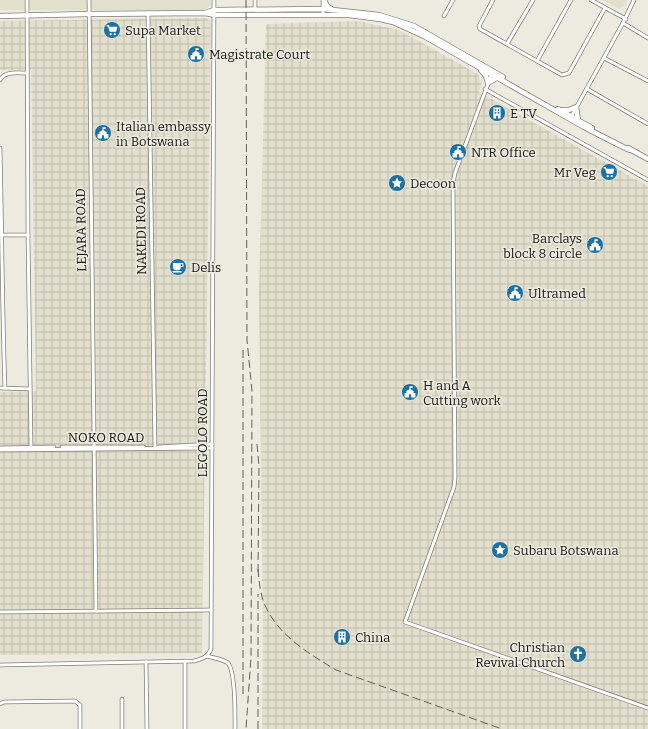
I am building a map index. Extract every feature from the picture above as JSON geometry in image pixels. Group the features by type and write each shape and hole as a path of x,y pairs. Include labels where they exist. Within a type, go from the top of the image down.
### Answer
{"main road":[{"path":"313,9 318,7 323,0 327,6 334,10"},
{"path":"0,16 205,14 214,12 313,9 323,12 334,10 368,13 414,26 630,150"},
{"path":"214,12 323,12 365,16 393,22 424,36 479,67 492,72 498,78 623,147 648,159"},
{"path":"479,67 485,74 488,83 498,78"},
{"path":"560,110 569,110 576,106 578,120"}],"street":[{"path":"26,0 31,447"},
{"name":"LEJARA ROAD","path":"89,0 96,611"},
{"name":"LEGOLO ROAD","path":"207,656 211,649 214,0"},
{"path":"255,0 255,11"},
{"path":"323,0 323,12"},
{"path":"444,16 453,0"},
{"path":"493,0 479,27 562,75 569,73 605,8"},
{"path":"507,44 533,0"},
{"path":"537,61 571,0"},
{"path":"591,0 626,19"},
{"path":"571,117 626,19 634,0"},
{"name":"NAKEDI ROAD","path":"148,14 155,448"},
{"path":"623,23 647,38 648,33"},
{"path":"604,58 648,82"},
{"path":"492,72 455,173 453,183 455,412 454,487 405,622 648,708"},
{"path":"0,80 2,76 7,74 26,73"},
{"path":"485,89 648,180"},
{"path":"587,89 648,124"},
{"path":"0,148 1,304 5,388"},
{"path":"1,235 28,235"},
{"path":"0,388 30,389"},
{"name":"NOKO ROAD","path":"0,449 31,447 155,448 212,446"},
{"path":"0,449 94,448"},
{"path":"0,612 211,610"},
{"path":"0,665 184,661 202,659 207,656 222,660 227,662 230,666 234,693 235,729"},
{"path":"184,661 185,729"},
{"path":"146,662 147,729"},
{"path":"122,699 122,729"},
{"path":"0,704 4,702 76,702 80,705 80,729"}],"shaded area":[{"path":"0,0 211,0 211,5 204,10 0,10"},
{"path":"603,0 627,0 625,6 619,9"},
{"path":"205,18 211,21 202,653 0,655 0,392 36,391 31,70 0,70 0,21"},
{"path":"358,21 399,30 478,74 482,83 479,92 648,186 648,729 262,729 263,626 259,295 266,24"}],"railway":[{"path":"246,0 247,340 252,391 251,657 246,729"},
{"path":"243,350 243,694"},
{"path":"257,444 259,466 258,574"},
{"path":"258,569 259,582 264,603 270,614 285,634 304,650 336,670 502,729"},
{"path":"258,594 258,729"}],"place":[{"name":"Supa Market","path":"112,30"},
{"name":"Magistrate Court","path":"196,54"},
{"name":"E TV","path":"497,113"},
{"name":"Italian embassy in Botswana","path":"103,133"},
{"name":"NTR Office","path":"458,152"},
{"name":"Mr Veg","path":"609,172"},
{"name":"Decoon","path":"397,183"},
{"name":"Barclays block 8 circle","path":"595,245"},
{"name":"Delis","path":"178,267"},
{"name":"Ultramed","path":"515,293"},
{"name":"H and A Cutting work","path":"410,392"},
{"name":"Subaru Botswana","path":"500,550"},
{"name":"China","path":"342,637"},
{"name":"Christian Revival Church","path":"578,654"}]}
